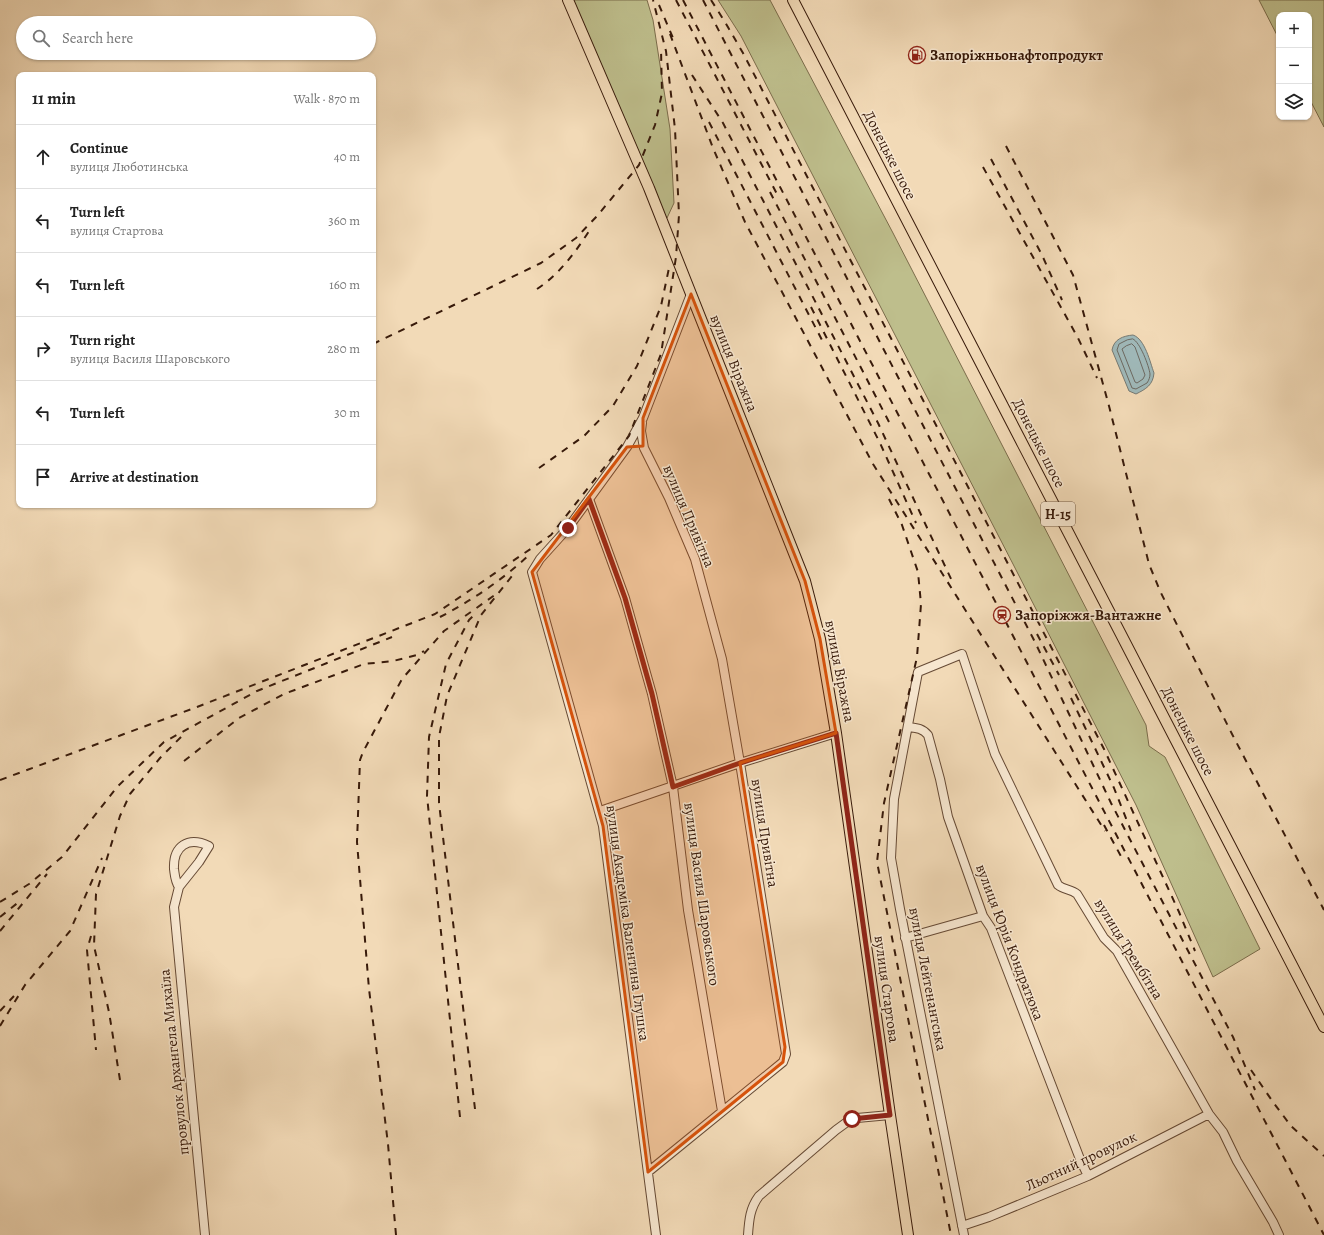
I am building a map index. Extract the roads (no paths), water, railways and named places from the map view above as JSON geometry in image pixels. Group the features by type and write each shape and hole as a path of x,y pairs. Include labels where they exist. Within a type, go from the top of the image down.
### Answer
{"main road":[{"name":"вулиця Віражна","path":"568,0 646,182 805,581 820,639 838,747"},
{"name":"Донецьке шосе","path":"793,0 1324,1027"},
{"name":"вулиця Стартова","path":"838,747 908,1235"}],"street":[{"path":"589,499 627,447 643,418 691,294"},
{"name":"вулиця Привітна","path":"643,418 641,430 644,448 695,559 722,659 786,1054 783,1062 648,1172"},
{"path":"627,447 639,446 644,448"},
{"name":"вулиця Академіка Валентина Глушка","path":"589,499 568,528 532,570 603,826 656,1235"},
{"name":"вулиця Василя Шаровського","path":"589,499 625,598 652,694 673,787 688,910 722,1111"},
{"name":"вулиця Лейтенантська","path":"962,654 918,672 894,799 891,858 905,938 964,1235"},
{"name":"вулиця Трембітна","path":"962,654 995,754 1058,885 1065,890 1072,890 1077,894 1104,938 1117,951 1208,1114 1223,1132 1279,1235"},
{"name":"вулиця Юрія Кондратюка","path":"908,727 920,728 928,735 940,779 948,817 983,916 990,928 1088,1176"},
{"path":"600,812 740,763 836,733"},
{"name":"провулок Архангела Михаїла","path":"179,887 175,879 174,861 175,854 180,847 186,843 197,842 209,846 199,862 179,887 174,908 205,1235"},
{"path":"905,938 983,916"},
{"name":"Льотний провулок","path":"962,1226 988,1217 1088,1176 1208,1114"},
{"path":"748,1235 751,1211 759,1196 836,1130 852,1119 890,1115"}],"water":[{"path":"1133,335 1141,341 1144,346 1154,373 1151,384 1136,394 1129,391 1112,350 1117,341 1126,336"}],"railway":[{"path":"0,780 197,707 435,614 551,535 629,436 661,354 676,257 679,215 675,129 666,51 653,0"},
{"path":"676,0 778,196"},
{"path":"683,0 1324,1235"},
{"path":"703,0 1035,642 1111,803 1233,1037 1255,1090"},
{"path":"711,0 743,53 1104,749 1179,912 1195,951"},
{"path":"659,5 673,38"},
{"path":"670,34 713,148 745,222 873,464 1105,831"},
{"path":"376,343 541,263 576,238 598,215 639,165 655,125 662,93 661,49"},
{"path":"692,75 723,123 878,423 952,581"},
{"path":"709,122 823,342"},
{"path":"1006,146 1073,275 1109,406 1149,564 1160,591 1232,734 1324,910"},
{"path":"991,159 1042,255 1062,300"},
{"path":"983,167 1078,338 1097,378"},
{"path":"770,192 889,422"},
{"path":"537,289 561,269 591,228"},
{"path":"539,468 584,436 613,406 637,366 661,306 669,268"},
{"path":"811,307 880,443 916,523"},
{"path":"889,499 902,525 918,572 921,604 917,657 884,803 877,862 951,1235"},
{"path":"440,617 486,590 528,556"},
{"path":"475,1109 439,803 439,737 447,696 481,615 516,571"},
{"path":"396,1235 388,1144 369,989 357,842 360,760 402,679 444,631 499,592"},
{"path":"460,1117 427,796 429,737 446,664 469,620 476,613"},
{"path":"1037,634 1059,675"},
{"path":"0,902 29,884 62,857 117,787 164,742 257,691 392,637"},
{"path":"184,761 239,718 284,694 364,664 393,661 417,655 424,651"},
{"path":"1071,698 1114,788 1131,831"},
{"path":"120,1080 109,1012 94,946 96,894 120,816 130,794 160,758 183,735"},
{"path":"1104,825 1123,860"},
{"path":"0,1026 25,985 70,931 102,858"},
{"path":"0,931 47,874"},
{"path":"0,917 20,901"},
{"path":"91,936 87,950 96,1050"},
{"path":"0,1011 14,996"},
{"path":"1251,1070 1291,1126 1324,1156"}],"place":[{"name":"Запоріжньонафтопродукт","path":"917,55"},
{"name":"Запоріжжя-Вантажне","path":"1002,615"}]}
